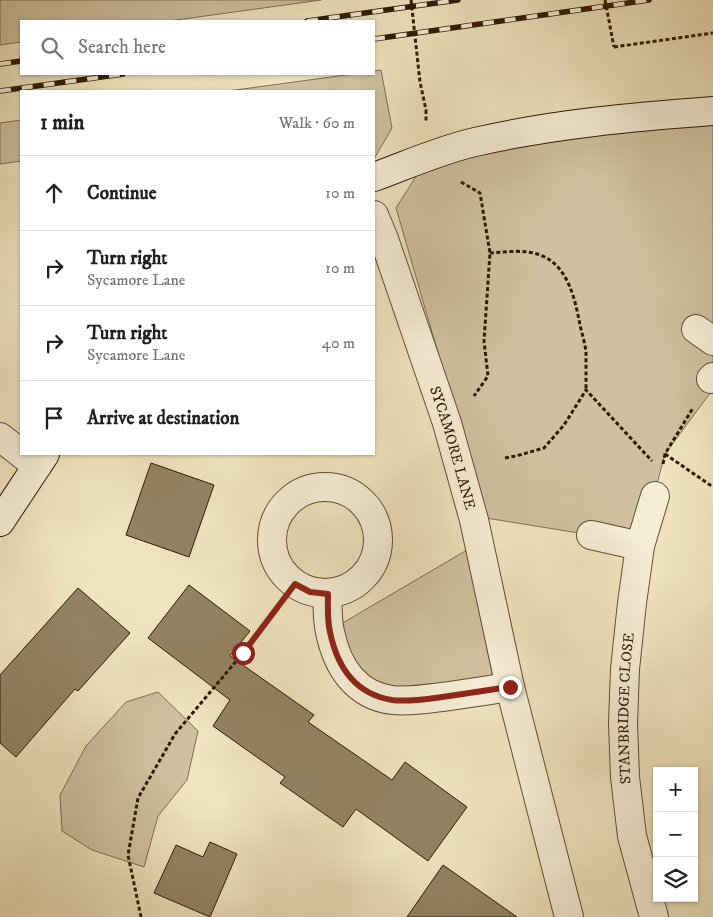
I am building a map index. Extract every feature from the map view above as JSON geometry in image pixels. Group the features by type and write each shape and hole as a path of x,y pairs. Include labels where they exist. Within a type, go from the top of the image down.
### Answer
{"street":[{"path":"375,178 440,152 474,142 562,125 640,116 713,112"},
{"name":"SYCAMORE LANE","path":"375,217 447,423 474,520 510,687 569,917"},
{"path":"0,437 20,448"},
{"path":"0,522 41,460"},
{"name":"STANBRIDGE CLOSE","path":"654,917 632,836 625,777 624,723 626,669 632,603 640,546 658,484"},
{"path":"324,488 341,490 357,498 370,512 376,529 378,547 372,565 361,580 345,590 328,594 310,592 295,584 283,573 275,558 272,542 274,525 281,510 293,498 308,490 324,488"},
{"path":"591,535 640,546"},
{"path":"328,594 330,630 341,664 356,685 373,694 392,700 416,701 510,687"}],"path":[{"path":"412,0 426,123"},
{"path":"605,0 614,47 713,33"},
{"path":"457,180 480,193 490,253 484,341 488,376"},
{"path":"490,253 519,251 539,254 553,262 563,274 572,290 586,350 586,390 564,425 544,448 505,458"},
{"path":"658,484 665,454 712,378"},
{"path":"586,390 658,484"},
{"path":"665,454 713,486"},
{"path":"141,917 128,855 138,798 175,734 243,653 295,584"}],"shaded area":[{"path":"0,0 321,0 176,20 20,20 20,42 0,45"},
{"path":"381,70 392,128 375,157 375,90 235,90 346,75 375,75 375,71"},
{"path":"713,112 713,389 665,454 640,546 591,535 486,518 396,208 420,170 474,142"},
{"path":"20,120 20,161 0,164 0,123"},
{"path":"467,550 494,683 373,694 329,631"},
{"path":"158,692 198,731 187,780 158,816 144,867 92,850 62,831 60,795 86,746 126,702"}],"building":[{"path":"151,463 214,485 189,557 126,535"},
{"path":"189,585 250,631 230,656 314,715 308,722 392,780 405,762 467,807 428,861 356,809 343,827 280,783 285,777 213,726 230,700 148,638"},
{"path":"78,588 130,633 78,691 75,689 16,757 0,743 0,675"},
{"path":"210,842 237,854 210,917 154,893 176,845 203,857"},
{"path":"443,865 517,917 407,917"}],"railway":[{"path":"314,20 458,0"},
{"path":"375,39 649,0"},
{"path":"0,64 20,61"},
{"path":"0,91 116,75"}],"route":[{"path":"243,653 295,584 310,592 328,594 330,630 335,650 344,670 356,685 373,694 392,700 416,701 510,687"}]}
